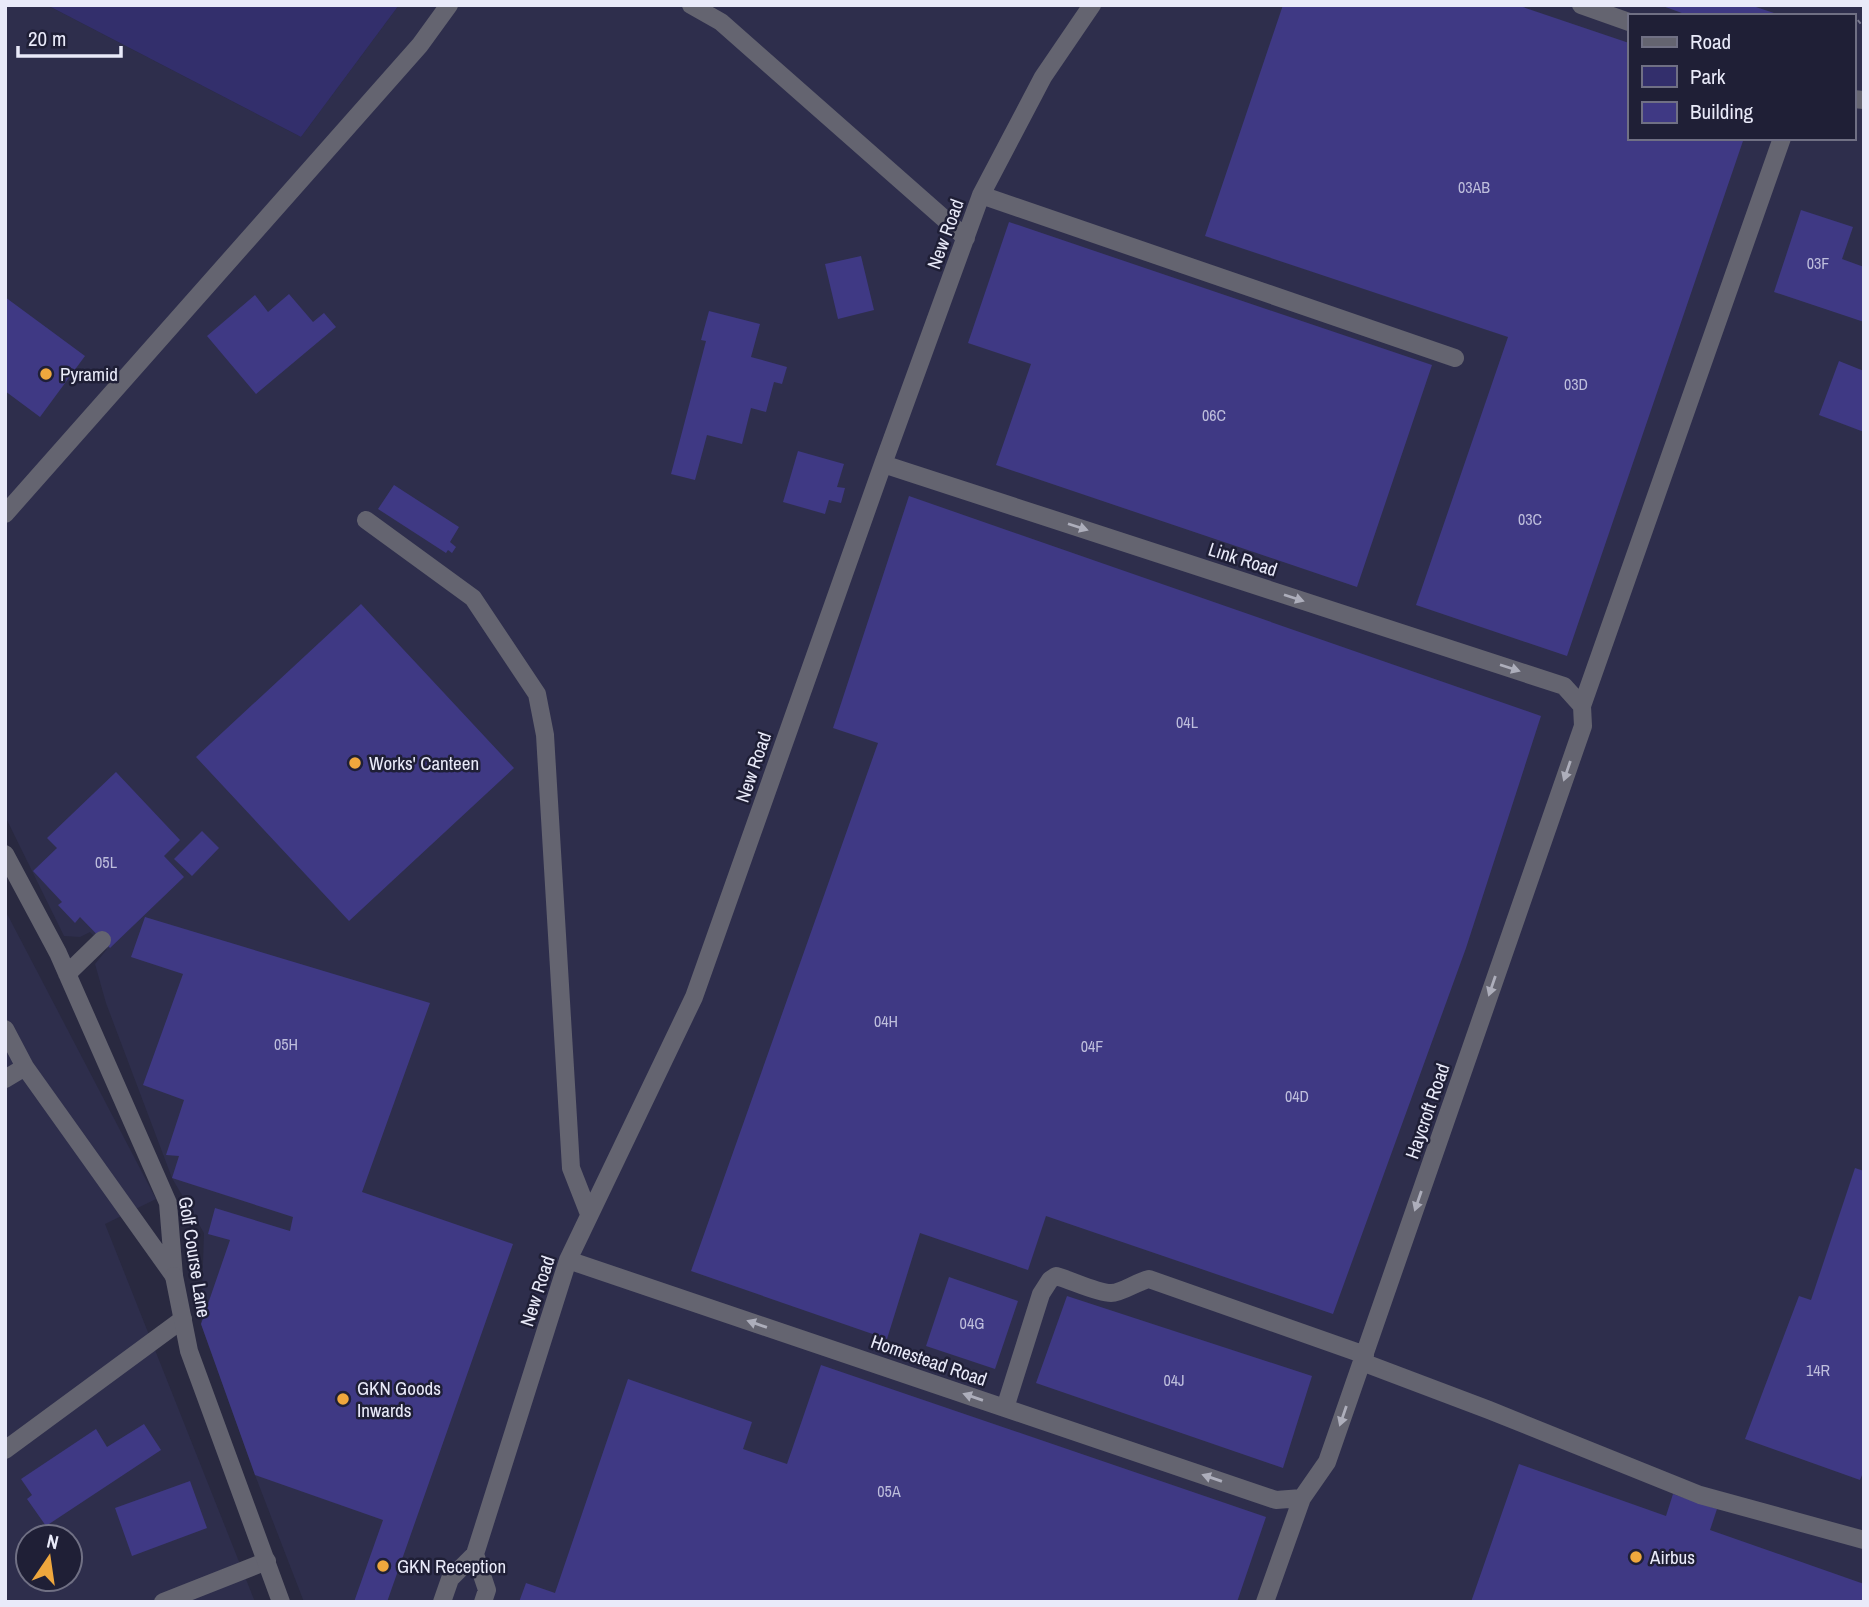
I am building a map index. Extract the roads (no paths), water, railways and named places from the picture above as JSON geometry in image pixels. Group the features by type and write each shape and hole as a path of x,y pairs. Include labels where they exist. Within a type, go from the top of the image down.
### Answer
{"street":[{"path":"5,514 330,148 419,45 449,5"},
{"path":"691,5 721,22 966,239"},
{"name":"New Road","path":"442,1602 450,1579 475,1554 568,1260 694,997 981,195 1043,77 1093,5"},
{"path":"1581,5 1628,22"},
{"name":"Haycroft Road","path":"1265,1602 1302,1498 1328,1462 1583,726 1582,706 1781,140"},
{"path":"981,195 1455,358"},
{"name":"Link Road","path":"883,464 1564,685 1582,706"},
{"path":"366,520 473,598 537,694 545,735 571,1168 589,1214"},
{"name":"Golf Course Lane","path":"5,854 66,974 168,1203 174,1276 189,1351 281,1602"},
{"path":"66,974 102,940"},
{"path":"5,1029 25,1067 174,1276"},
{"path":"5,1079 25,1067"},
{"name":"Homestead Road","path":"568,1260 1276,1500 1302,1498"},
{"path":"1004,1408 1041,1294 1050,1280 1056,1276 1110,1293 1125,1290 1133,1283 1149,1279 1363,1359 1700,1495 1864,1539"},
{"path":"5,1450 183,1320"},
{"path":"475,1554 486,1590 483,1602"},
{"path":"163,1602 267,1561"}],"place":[{"name":"Pyramid","path":"46,374"},
{"name":"Works' Canteen","path":"355,763"},
{"name":"GKN Goods Inwards","path":"343,1399"},
{"name":"Airbus","path":"1636,1557"},
{"name":"GKN Reception","path":"383,1566"}]}
